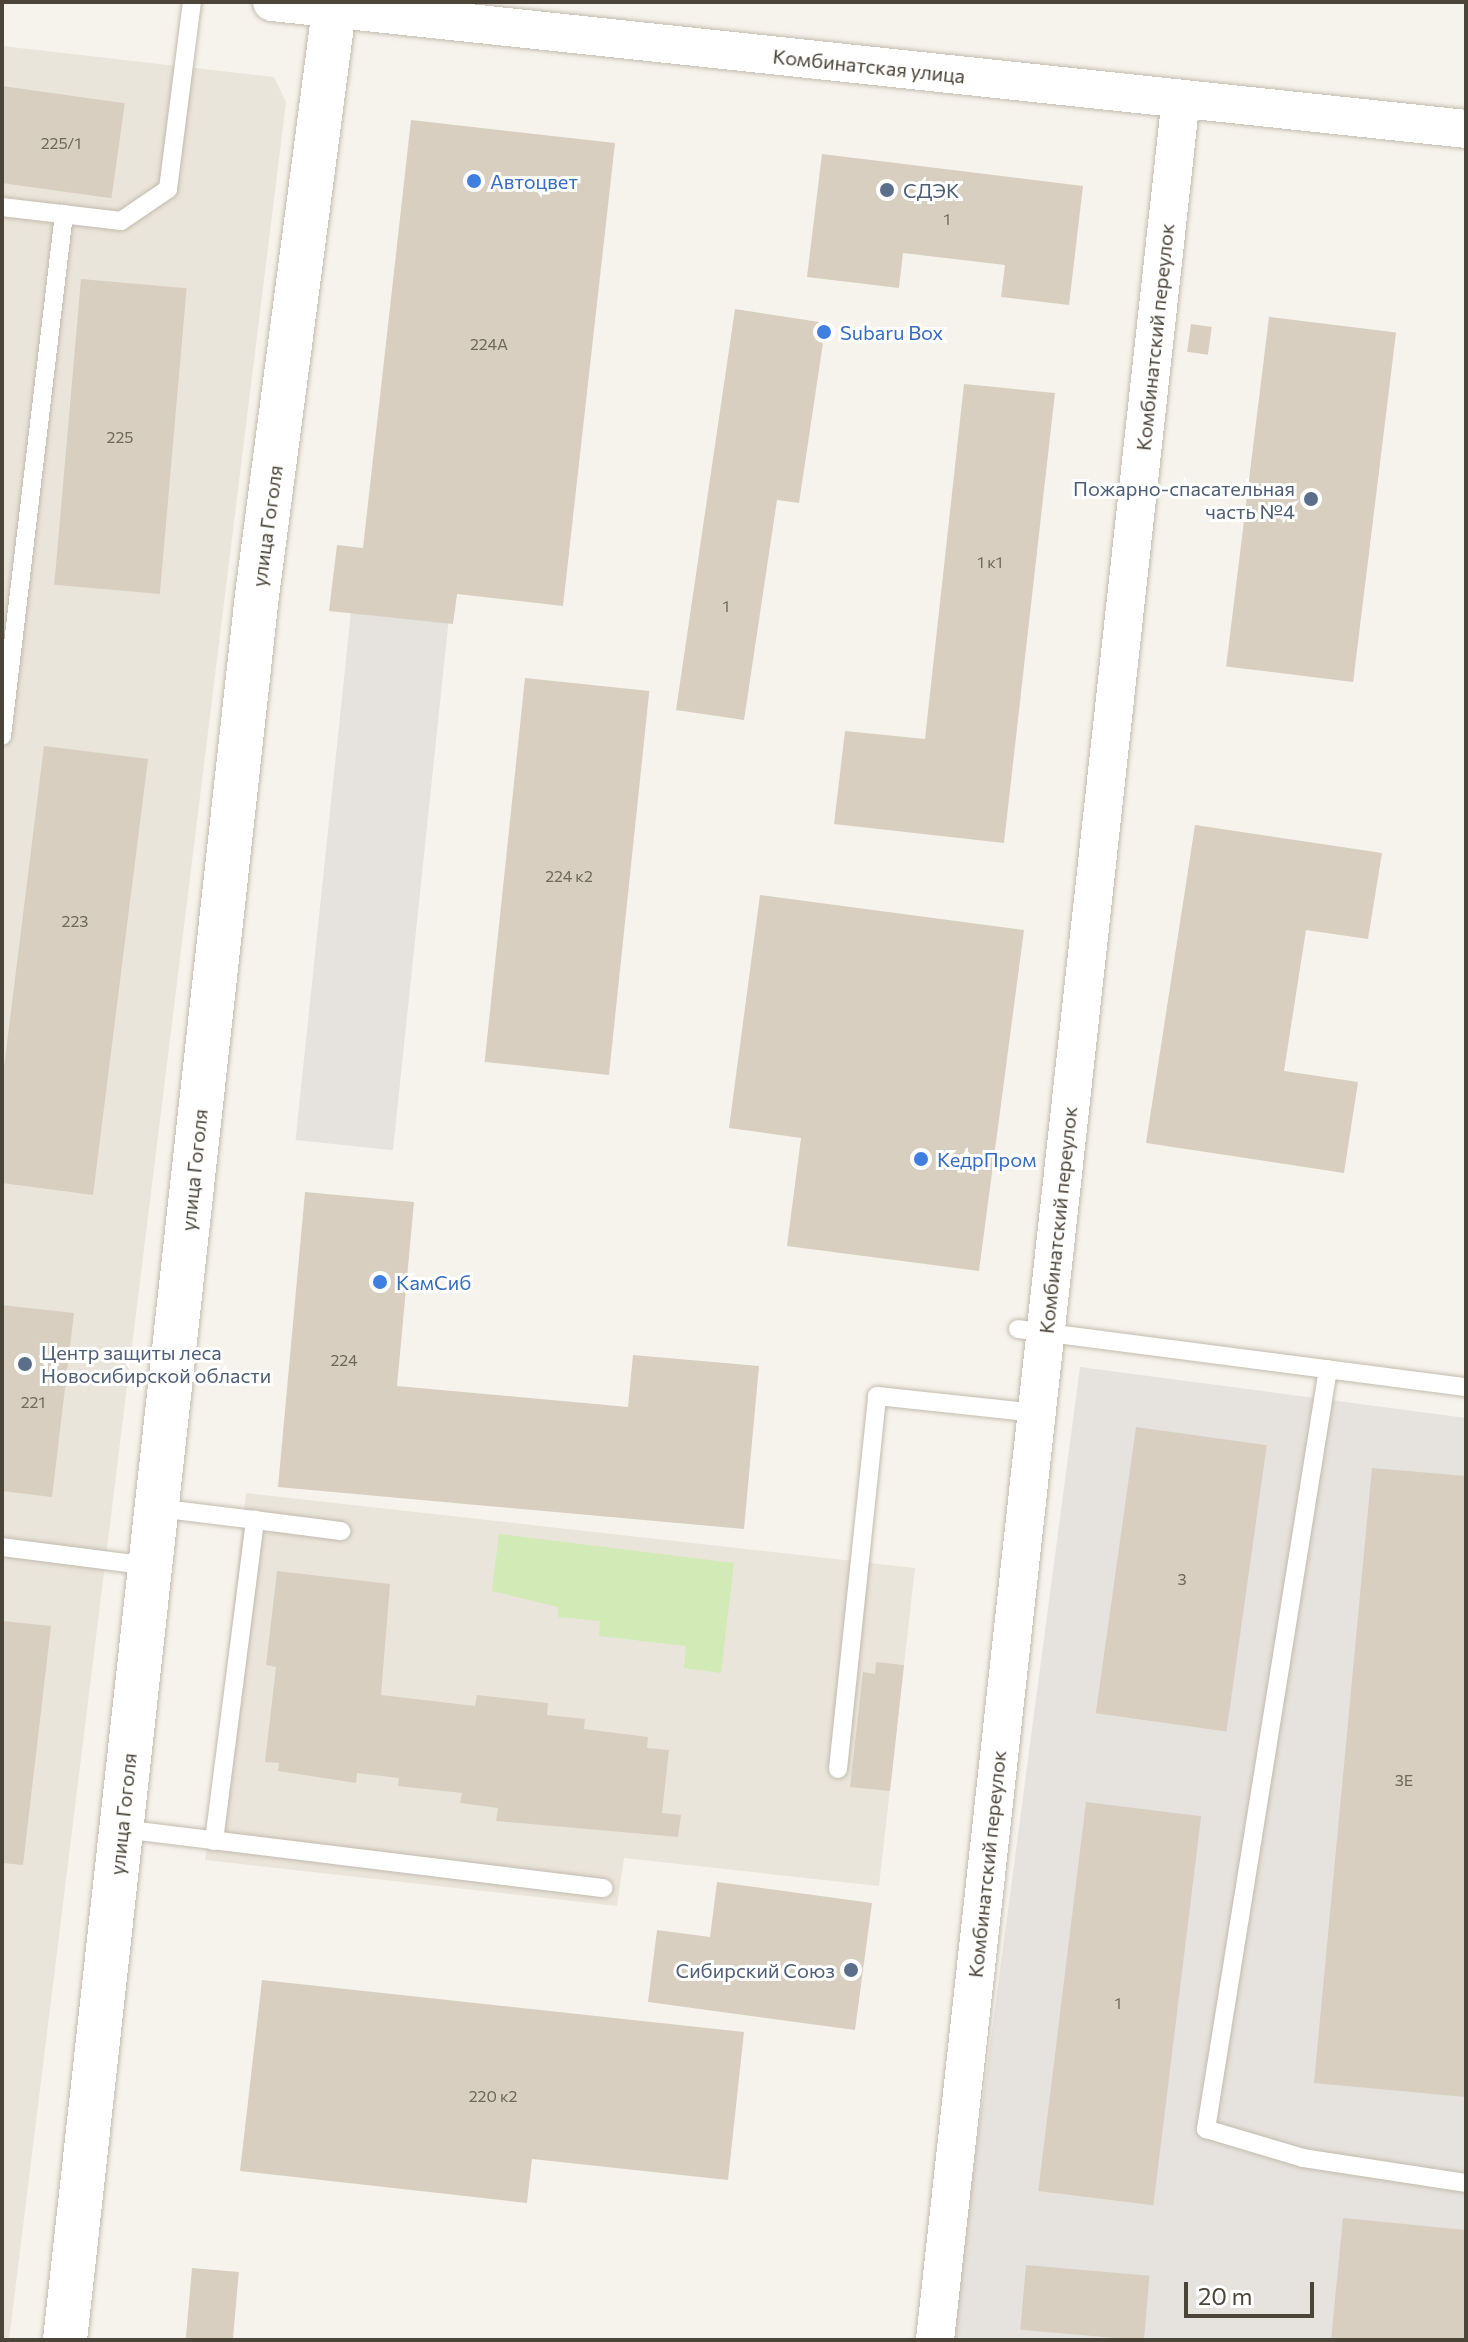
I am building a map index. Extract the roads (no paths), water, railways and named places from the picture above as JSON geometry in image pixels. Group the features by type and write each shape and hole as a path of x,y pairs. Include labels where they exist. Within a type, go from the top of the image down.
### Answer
{"street":[{"name":"Комбинатская улица","path":"272,2 335,5 1466,129"},
{"name":"улица Гоголя","path":"65,2340 256,603 335,5"},
{"name":"Комбинатский переулок","path":"935,2340 1037,1413 1032,1331 1181,99"}],"lane":[{"path":"2,207 121,221 168,189 192,2"},
{"path":"2,736 64,214"},
{"path":"1032,1331 1466,1387"},
{"path":"1328,1369 1206,2129 1303,2158 1466,2183"},
{"path":"838,1769 877,1396 1037,1413"},
{"path":"157,1508 341,1531"},
{"path":"214,1841 255,1520"},
{"path":"2,1547 151,1566"},
{"path":"122,1829 603,1888"}],"place":[{"name":"Автоцвет","path":"474,181"},
{"name":"СДЭК","path":"887,190"},
{"name":"Subaru Box","path":"824,332"},
{"name":"Пожарно-спасательная часть №4","path":"1311,499"},
{"name":"КедрПром","path":"921,1159"},
{"name":"КамСиб","path":"380,1282"},
{"name":"Центр защиты леса Новосибирской области","path":"25,1364"},
{"name":"Сибирский Союз","path":"851,1970"}]}
